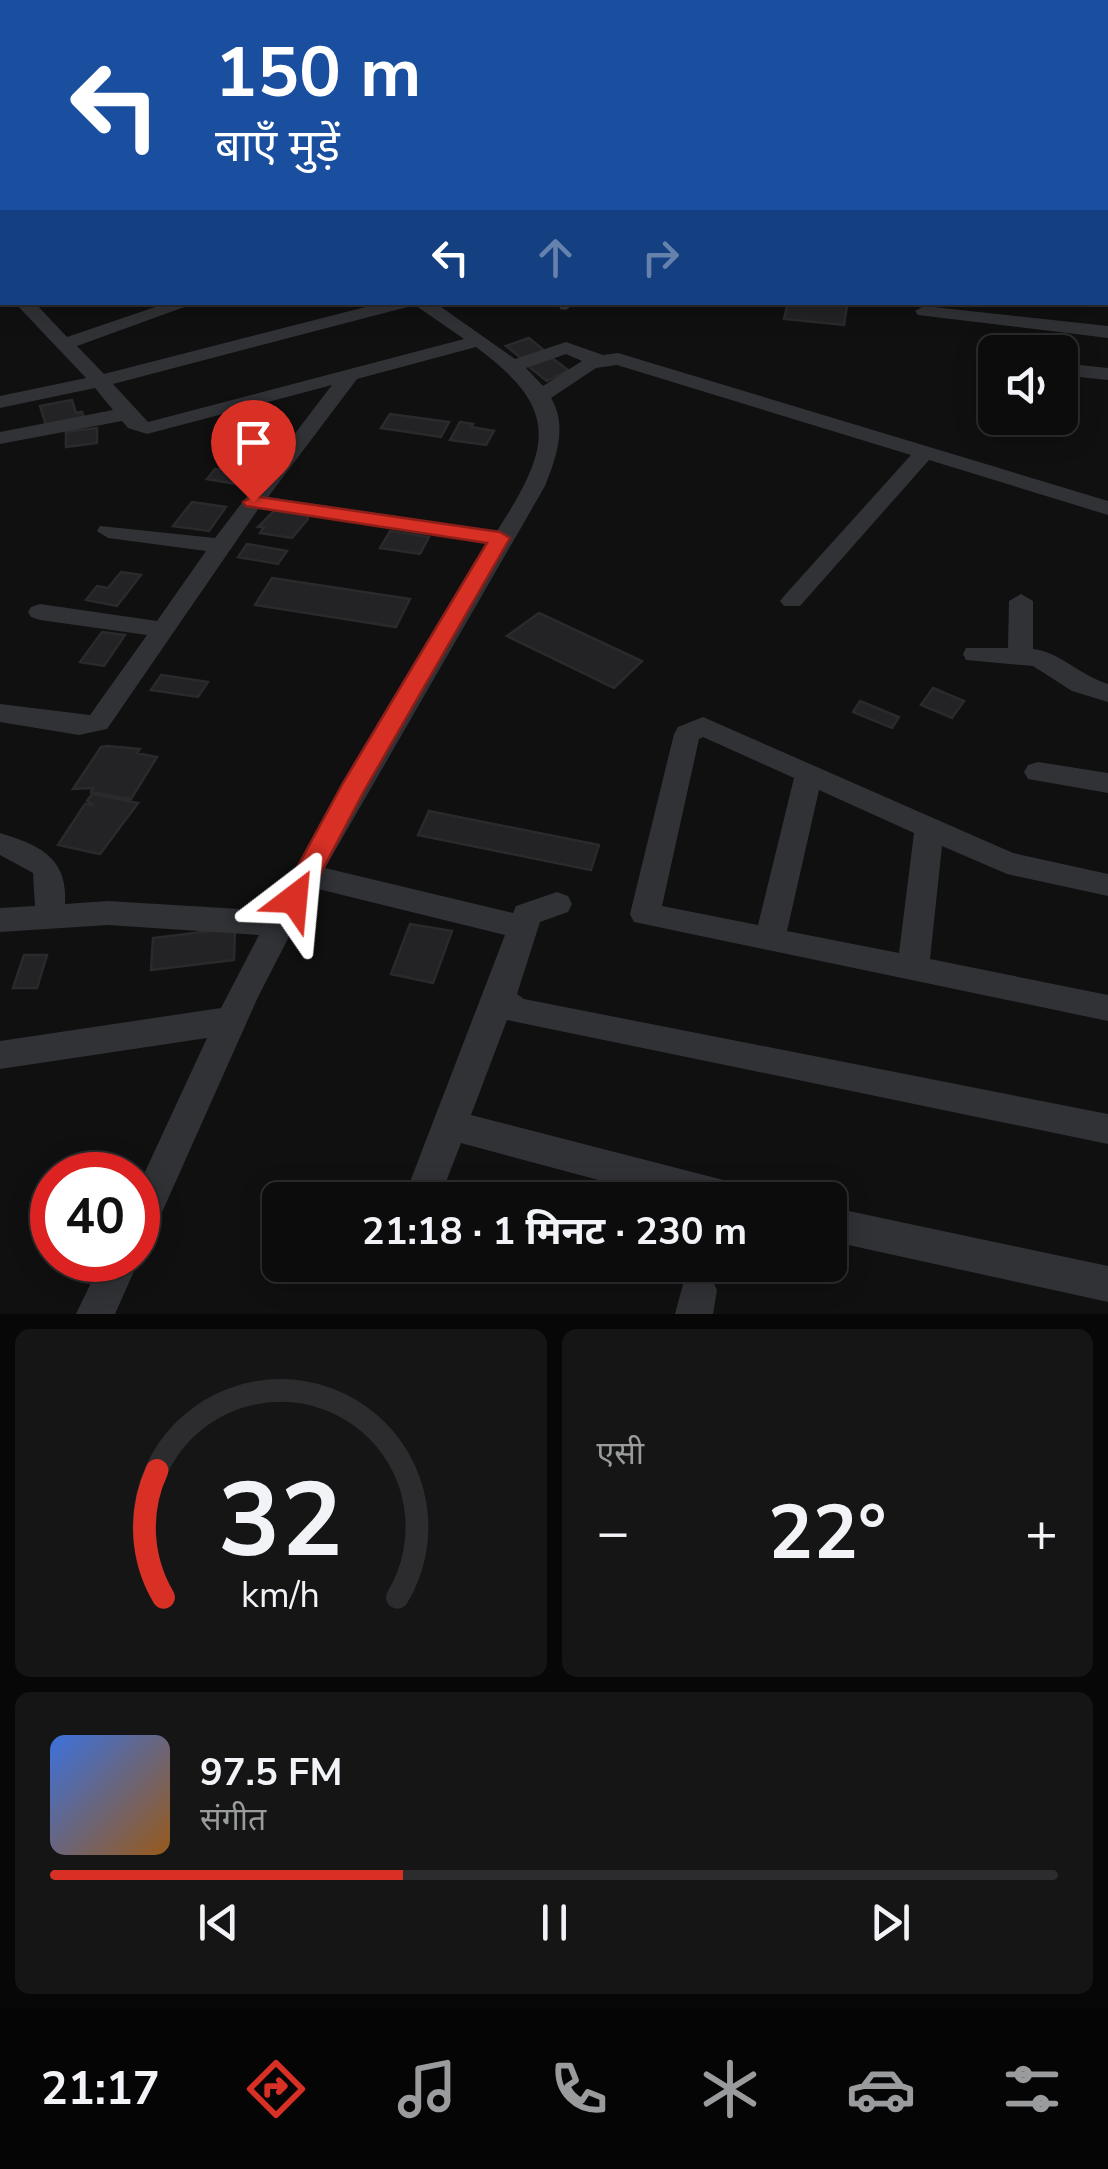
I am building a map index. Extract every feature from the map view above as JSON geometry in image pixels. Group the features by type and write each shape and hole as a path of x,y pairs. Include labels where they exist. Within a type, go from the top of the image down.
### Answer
{"street":[{"path":"950,0 965,0"},
{"path":"25,305 100,381 134,424 148,428 478,341"},
{"path":"64,344 180,305"},
{"path":"0,402 100,381 396,305"},
{"path":"160,1178 279,924 352,790 528,493 547,446 550,424 542,396 478,341 426,305"},
{"path":"924,312 1108,332"},
{"path":"510,367 566,348 598,360 632,362 1108,508"},
{"path":"542,396 598,360"},
{"path":"1078,371 1108,374"},
{"path":"0,713 79,726 98,723 221,546 350,375"},
{"path":"0,438 126,414"},
{"path":"792,601 926,451"},
{"path":"253,502 500,538"},
{"path":"108,531 221,546"},
{"path":"1020,655 1021,601"},
{"path":"40,612 162,630"},
{"path":"975,654 1020,655 1050,662 1081,685 1108,693"},
{"path":"1108,884 1038,873 808,778 703,726 686,734 645,914 1108,1008"},
{"path":"1038,772 1108,784"},
{"path":"770,938 808,778"},
{"path":"913,968 929,830"},
{"path":"0,844 30,854 48,868 53,884 50,913"},
{"path":"308,874 521,927"},
{"path":"428,1182 501,994 527,914 557,904"},
{"path":"0,920 50,913 279,924"},
{"path":"501,994 506,1005 519,1010 1108,1129"},
{"path":"0,1055 234,1020"},
{"path":"452,1125 667,1182"},
{"path":"847,1228 1108,1284"},
{"path":"98,1313 111,1282"}],"building":[{"path":"787,305 847,306 844,325 784,319"},
{"path":"529,338 547,353 524,360 506,346"},
{"path":"552,358 568,370 547,381 528,366"},
{"path":"72,400 76,413 82,412 84,417 46,425 40,406"},
{"path":"390,414 449,422 441,437 381,428"},
{"path":"460,422 494,431 486,445 450,440"},
{"path":"97,428 97,443 66,447 66,432"},
{"path":"215,469 256,474 248,486 207,479"},
{"path":"192,502 226,507 209,531 173,526"},
{"path":"276,509 307,514 308,519 292,538 260,533 264,527 258,527"},
{"path":"390,531 429,537 420,554 380,548"},
{"path":"247,544 287,551 278,564 238,557"},
{"path":"121,572 141,575 117,606 86,600 97,586 108,588"},
{"path":"272,578 410,599 396,627 255,605"},
{"path":"539,613 642,661 614,688 507,636"},
{"path":"102,632 125,635 104,666 80,662"},
{"path":"161,675 208,682 198,697 151,690"},
{"path":"933,688 964,701 952,718 921,705"},
{"path":"860,701 899,717 892,728 853,712"},
{"path":"101,747 140,749 137,753 157,757 131,799 91,792 93,788 73,789"},
{"path":"92,794 138,803 100,854 58,845 85,804 94,805 87,801"},
{"path":"429,811 599,845 591,870 418,835"},
{"path":"410,924 452,931 433,983 391,974"},
{"path":"235,928 234,960 151,970 153,938"},
{"path":"24,955 47,955 37,988 13,988"}],"route":[{"path":"253,502 500,538 352,790 294,899"}]}
